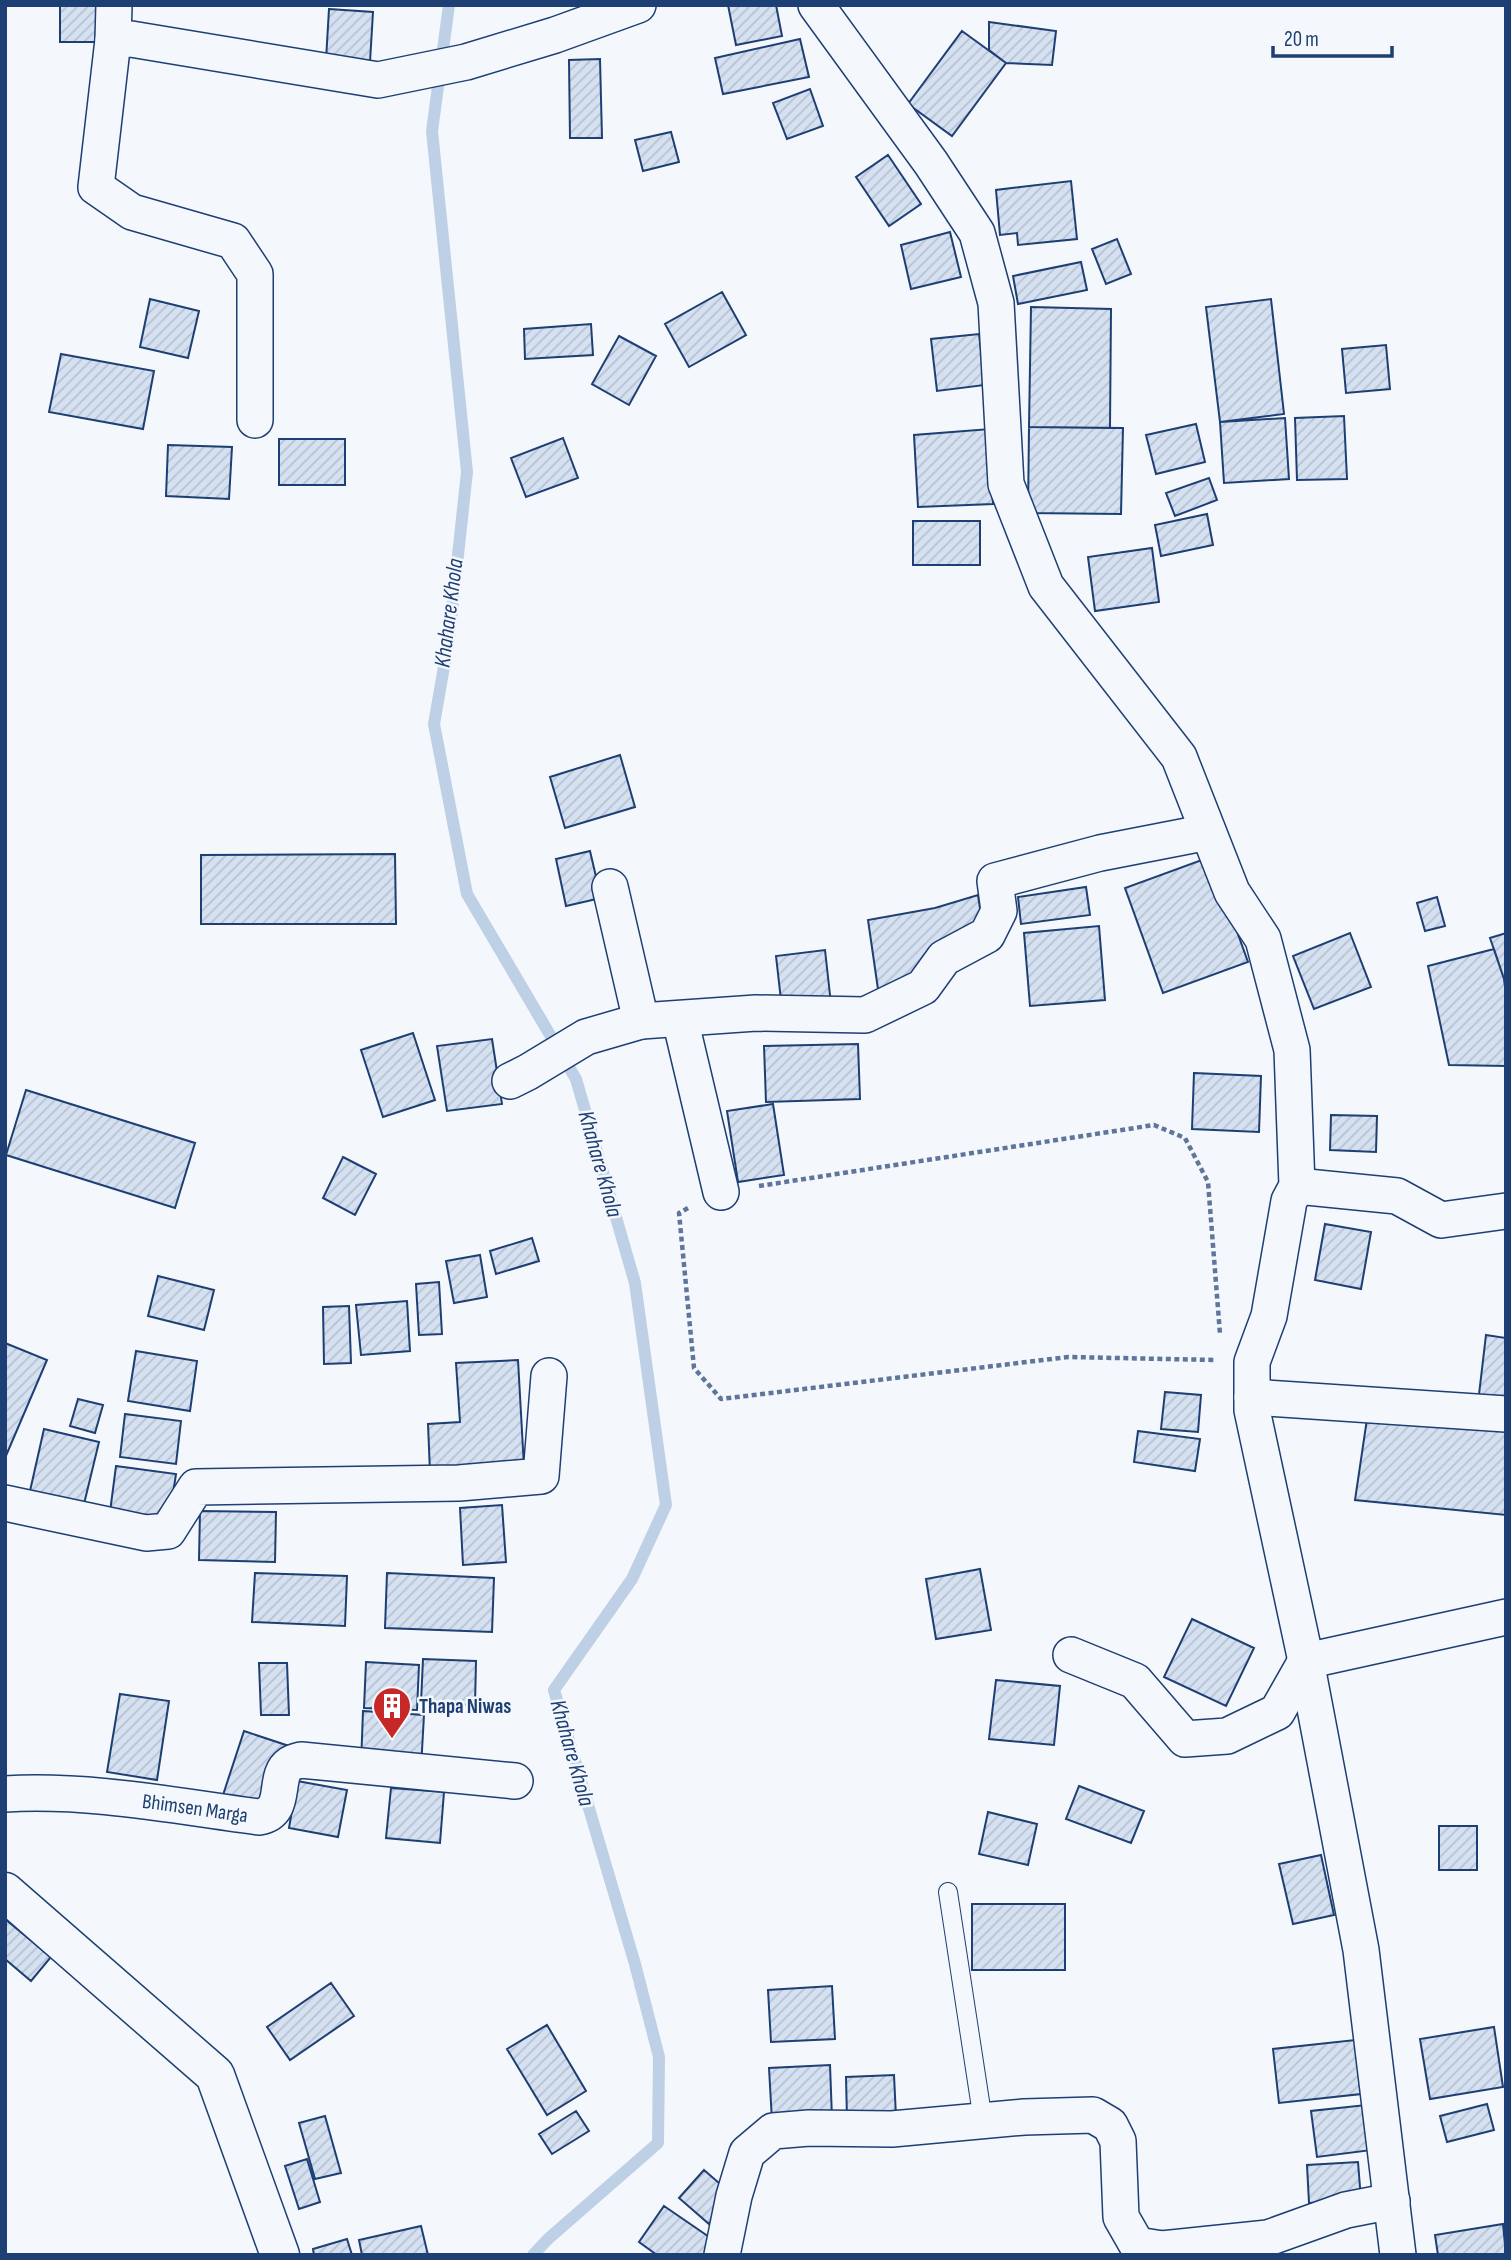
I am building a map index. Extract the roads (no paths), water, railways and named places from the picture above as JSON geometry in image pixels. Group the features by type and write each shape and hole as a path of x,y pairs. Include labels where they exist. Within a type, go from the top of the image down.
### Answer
{"street":[{"path":"114,5 113,40 96,187 132,212 233,241 255,274 255,420"},
{"path":"113,40 131,39 377,80 466,62 555,35 638,5"},
{"path":"816,5 931,163 977,233 996,303 1006,484 1046,586 1179,757 1232,892 1263,939 1292,1050 1297,1186 1289,1202 1269,1317 1237,1361 1252,1397 1252,1410 1306,1661 1361,1950 1398,2255"},
{"path":"519,1076 586,1037 641,1021 756,1013 865,1015 923,987 944,958 987,935 999,911 995,881 1100,853 1208,832"},
{"path":"610,887 641,1021"},
{"path":"680,1020 721,1192"},
{"path":"1297,1186 1397,1196 1441,1220 1506,1211"},
{"path":"5,1503 146,1533 168,1531 196,1487 459,1483 541,1476 549,1376"},
{"path":"1252,1397 1506,1414"},
{"path":"1071,1656 1135,1681 1185,1739 1227,1736 1277,1712 1306,1661 1506,1617"},
{"name":"Bhimsen Marga","path":"5,1794 69,1793 259,1817 268,1816 276,1807 285,1769 301,1760 515,1781"},
{"path":"5,1892 215,2075 280,2255"},
{"path":"722,2255 734,2196 747,2154 774,2131 808,2128 892,2129 1093,2115 1110,2124 1118,2141 1121,2217 1137,2245 1162,2249 1268,2238 1346,2210 1392,2202"}],"lane":[{"path":"948,1892 983,2121"}],"waterway":[{"name":"Khahare Khola","path":"449,5 432,131 467,472 449,638 434,724 467,894 576,1079 635,1283 666,1505 632,1579 554,1690 635,1964 659,2057 658,2143 533,2255"}],"place":[{"name":"Thapa Niwas","path":"392,1740"}]}
